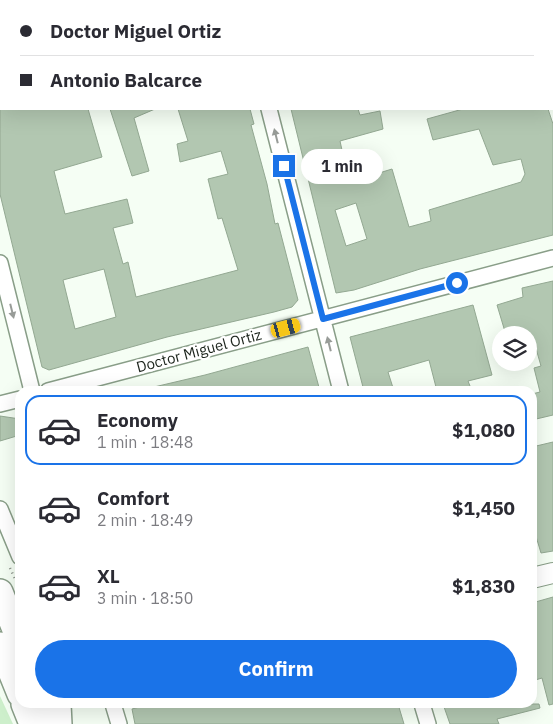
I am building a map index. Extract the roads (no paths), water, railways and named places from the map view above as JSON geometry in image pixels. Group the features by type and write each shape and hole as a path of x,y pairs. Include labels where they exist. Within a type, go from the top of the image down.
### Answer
{"main road":[{"path":"0,592 15,630"},
{"path":"0,644 15,682"}],"street":[{"path":"269,110 340,386"},
{"name":"Doctor Miguel Ortiz","path":"67,386 553,258"},
{"path":"0,263 31,386"},
{"path":"0,404 15,400"},
{"path":"0,509 15,545"},
{"path":"537,577 553,573"},
{"path":"114,708 119,724"},
{"path":"423,708 428,724"},
{"path":"45,710 64,724"}]}
